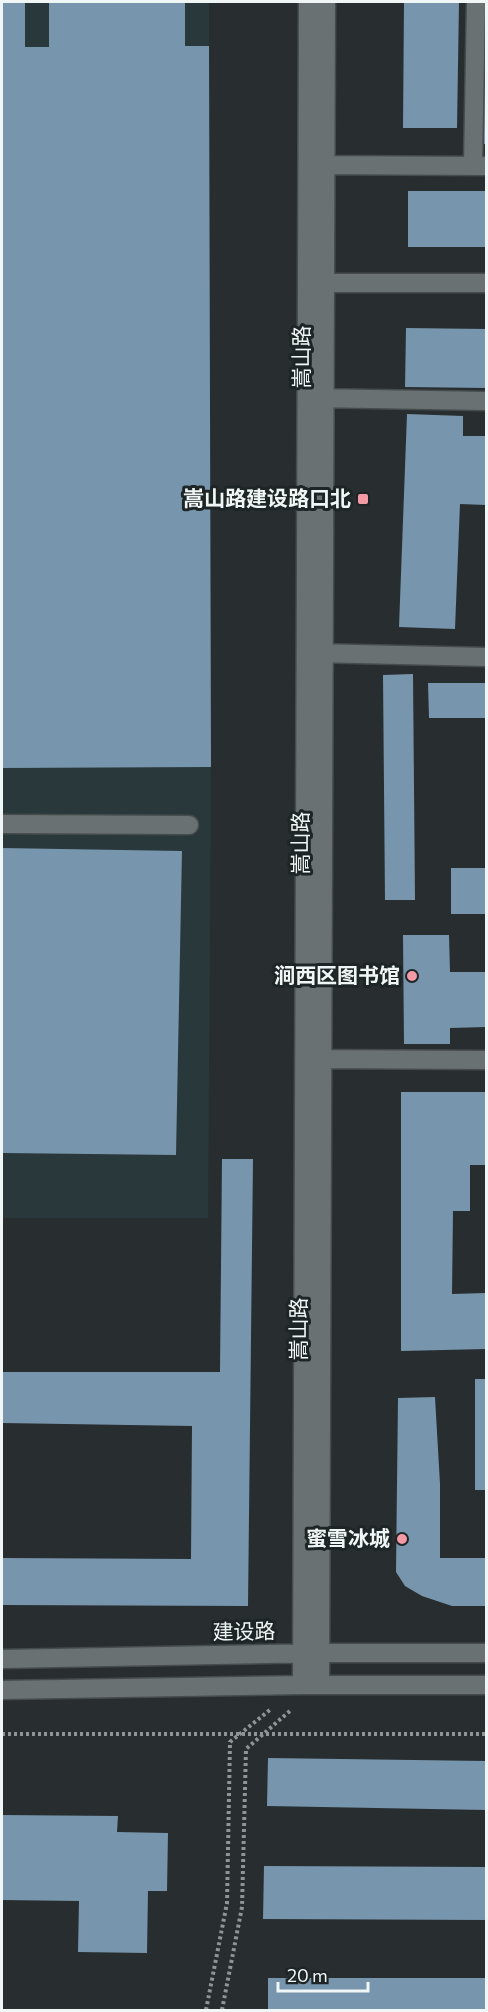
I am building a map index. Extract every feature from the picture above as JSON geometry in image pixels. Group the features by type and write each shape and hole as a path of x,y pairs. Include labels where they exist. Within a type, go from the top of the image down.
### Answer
{"street":[{"name":"嵩山路","path":"308,2 317,165"},
{"name":"嵩山路","path":"311,1685 317,165 326,2"},
{"path":"317,165 480,166 481,48 476,2"},
{"path":"316,283 486,283"},
{"path":"316,398 486,401"},
{"path":"315,654 486,657"},
{"path":"2,824 189,825"},
{"path":"314,1059 486,1060"},
{"name":"建设路","path":"2,1659 311,1653 486,1653"},
{"path":"2,1690 311,1685 486,1685"}],"path":[{"path":"206,2010 227,1903 230,1742 311,1685"},
{"path":"222,2010 242,1907 246,1749 311,1685"},
{"path":"2,1734 486,1734"}],"shaded area":[{"path":"2,2 209,2 211,767 208,1218 2,1218"}],"building":[{"path":"2,2 25,2 25,47 49,47 49,2 185,2 185,46 209,46 211,767 2,768"},
{"path":"404,2 459,2 457,128 403,128"},
{"path":"484,83 486,83 486,144 484,144"},
{"path":"408,191 486,191 486,247 408,247"},
{"path":"406,328 486,329 486,388 405,387"},
{"path":"407,414 463,416 463,436 486,436 486,505 460,504 455,629 399,627"},
{"path":"413,674 415,900 385,900 383,675"},
{"path":"428,683 486,683 486,718 429,718"},
{"path":"2,848 182,851 176,1155 2,1153"},
{"path":"451,868 486,868 486,914 451,914"},
{"path":"403,935 449,935 450,972 486,972 486,1027 450,1028 450,1044 404,1044"},
{"path":"401,1092 486,1092 486,1165 470,1165 470,1211 453,1211 452,1294 486,1293 486,1349 401,1351"},
{"path":"222,1159 253,1159 248,1606 2,1605 2,1558 191,1559 192,1426 2,1423 2,1372 220,1372"},
{"path":"475,1379 486,1379 486,1490 475,1490"},
{"path":"435,1397 440,1484 440,1558 486,1558 486,1606 452,1606 422,1596 405,1586 396,1572 398,1398"},
{"path":"268,1758 486,1761 486,1810 267,1806"},
{"path":"2,1815 118,1816 117,1832 168,1833 167,1891 148,1891 147,1953 78,1952 79,1901 2,1900"},
{"path":"264,1866 486,1867 486,1920 263,1919"},
{"path":"268,1978 486,1978 486,2010 268,2010"}],"place":[{"name":"嵩山路建设路口北","path":"363,499"},
{"name":"涧西区图书馆","path":"412,976"},
{"name":"蜜雪冰城","path":"402,1539"}]}
